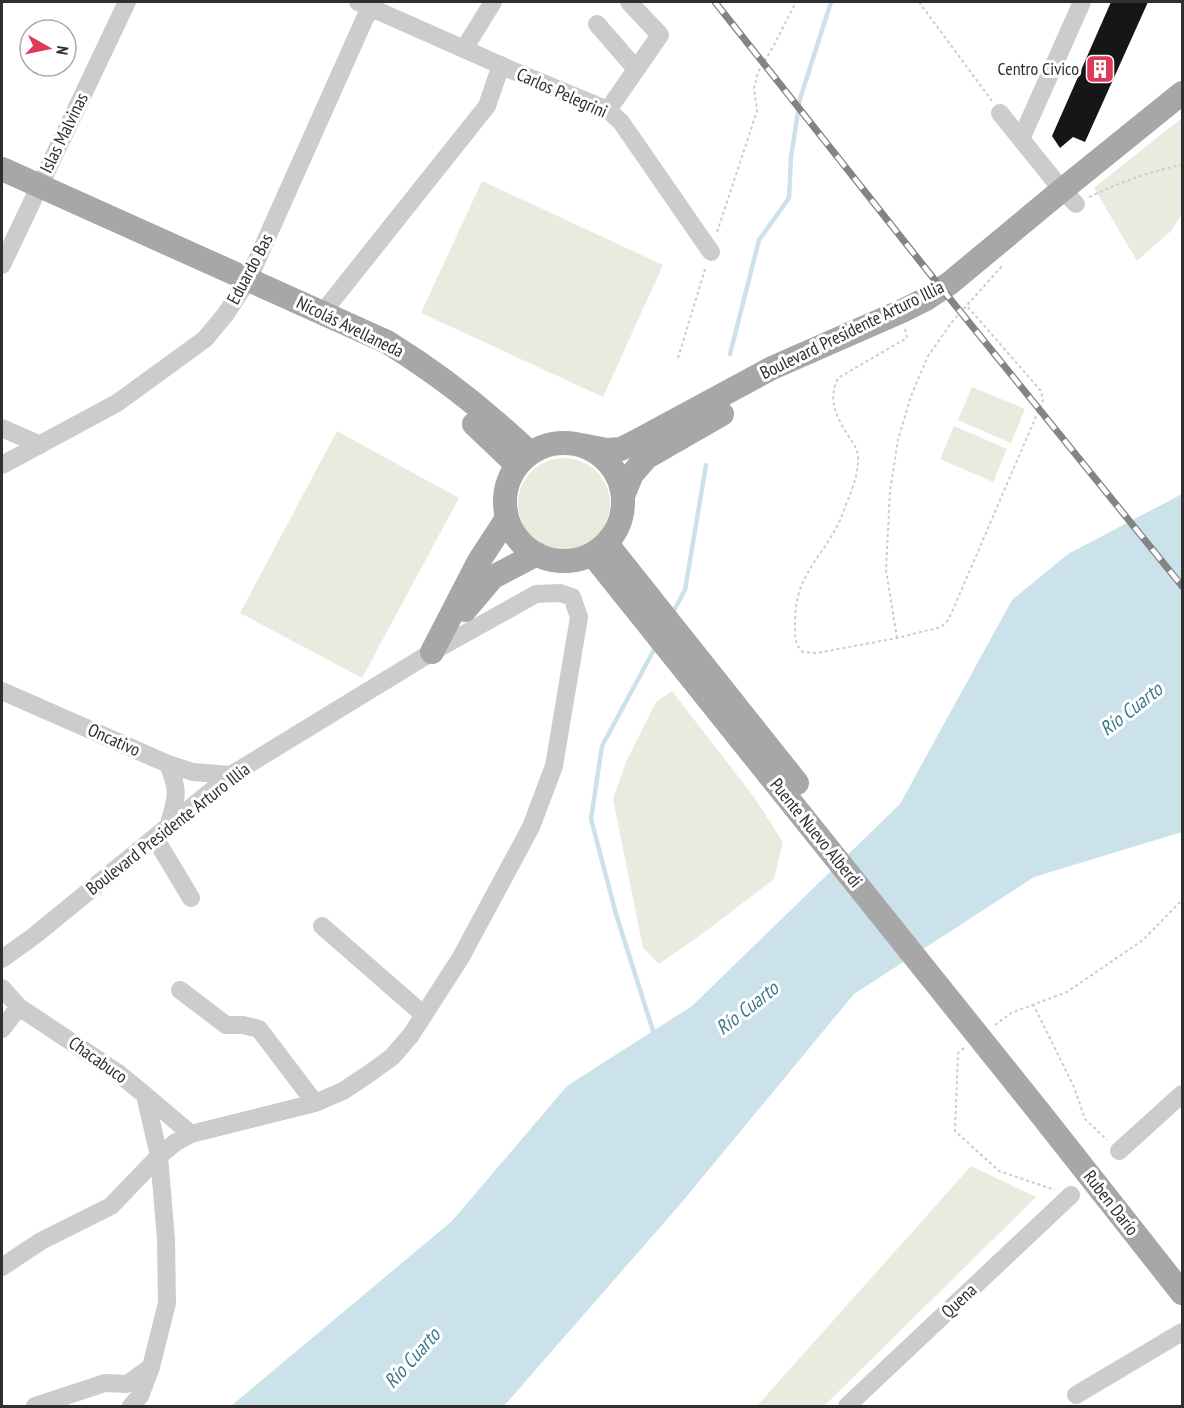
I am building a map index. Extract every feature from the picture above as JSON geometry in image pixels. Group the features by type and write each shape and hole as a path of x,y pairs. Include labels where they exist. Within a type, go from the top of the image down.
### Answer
{"main road":[{"name":"Boulevard Presidente Arturo Illia","path":"580,445 607,450 621,449 772,368 926,299 1069,197 1182,93"},
{"name":"Boulevard Presidente Arturo Illia","path":"623,495 632,474 646,457 782,379 913,319 956,291 1182,106"},
{"name":"Nicolás Avellaneda","path":"2,169 387,342 450,384 495,421 524,459"},
{"name":"Nicolás Avellaneda","path":"248,280 301,315 379,353 408,370 440,394 492,440 524,459"},
{"path":"563,443 580,445 601,456 616,474 623,495 622,514 615,531 600,549 575,560 555,561 537,554 524,545 514,533 507,518 506,489 511,476 524,459 545,446 563,443"},
{"path":"432,652 479,561 507,518"},
{"name":"Puente Nuevo Alberdi","path":"600,549 1045,1108"},
{"path":"432,652 474,597 493,577 537,554"},
{"name":"Ruben Darío","path":"1045,1108 1182,1275"},
{"name":"Ruben Darío","path":"1045,1108 1182,1293"}],"street":[{"name":"Islas Malvinas","path":"2,265 127,2"},
{"path":"464,49 493,2"},
{"path":"608,110 660,34 629,2"},
{"path":"1022,139 1082,2"},
{"name":"Carlos Pelegrini","path":"364,4 608,110 621,122 711,252"},
{"name":"Eduardo Bas","path":"2,465 117,403 204,339 225,315 248,280 364,4"},
{"path":"597,24 636,69"},
{"path":"322,312 487,106 501,65"},
{"path":"1000,113 1069,197"},
{"path":"2,428 40,445"},
{"name":"Boulevard Presidente Arturo Illia","path":"2,959 34,936 231,776 432,652 536,594 560,593 572,597 579,617 554,766 531,827 461,957 424,1015"},
{"name":"Oncativo","path":"2,691 168,764 193,772 231,776"},
{"path":"168,764 176,783 177,798 170,820"},
{"path":"155,837 191,898"},
{"path":"2,1267 41,1241 111,1206 159,1156 176,1142 191,1134 315,1103 343,1091 392,1057 424,1015 322,926"},
{"name":"Chacabuco","path":"2,988 19,1007 118,1073 145,1095 159,1156 166,1239 167,1303 151,1367 140,1396 131,1407"},
{"path":"180,990 226,1025 243,1025 259,1029 315,1103"},
{"path":"2,1029 19,1007"},
{"path":"1119,1151 1182,1094"},
{"path":"145,1095 191,1134"},
{"name":"Quena","path":"847,1407 1071,1195"},
{"path":"1076,1395 1182,1332"},
{"path":"35,1407 105,1383 127,1383 151,1367"}],"path":[{"path":"678,358 757,111 754,88 758,72 796,2"},
{"path":"919,2 1000,113"},
{"path":"1069,197 1182,165"},
{"path":"897,638 886,570 890,491 898,440 911,396 928,356 952,322 1002,266"},
{"path":"903,323 907,338 838,378 833,389 833,402 838,421 857,448 858,460 855,476 837,528 805,576 797,598 795,632 797,646 803,652 817,653 897,638 941,627 948,620 1043,400 1041,391 967,306"},
{"path":"994,1026 1011,1012 1067,992 1143,940 1182,900"},
{"path":"1033,1004 1074,1087 1085,1119 1119,1151"},
{"path":"967,1046 958,1053 955,1131 999,1171 1071,1195"}],"shaded area":[{"path":"1182,118 1182,214 1171,231 1137,261 1094,188"},
{"path":"482,181 663,265 603,397 421,313"},
{"path":"972,387 1025,409 1011,443 958,420"},
{"path":"954,426 1007,449 993,482 940,459"},
{"path":"337,431 459,498 362,678 240,613"},
{"path":"555,458 573,458 590,465 603,478 610,495 610,513 603,530 590,543 573,550 555,550 538,543 525,530 518,513 518,495 525,478 538,465"},
{"path":"672,691 754,797 783,842 774,879 659,964 643,948 613,799 626,762 656,702"},
{"path":"971,1166 1036,1197 824,1406 757,1406"}],"water":[{"name":"Río Cuarto","path":"1182,494 1182,832 1034,877 854,994 682,1202 504,1406 231,1406 452,1221 567,1086 692,1006 900,804 1012,600 1068,554"}],"building":[{"name":"Centro Civico","path":"1111,2 1148,2 1085,142 1073,137 1060,148 1052,136"}],"waterway":[{"path":"730,354 759,240 789,198 791,157 800,99 831,2"},
{"path":"672,614 685,590 706,465"},
{"path":"655,1037 616,914 591,819 602,746 656,646"}],"railway":[{"path":"715,2 934,279 1182,586"}],"place":[{"name":"Centro Civico","path":"1100,69"}]}
